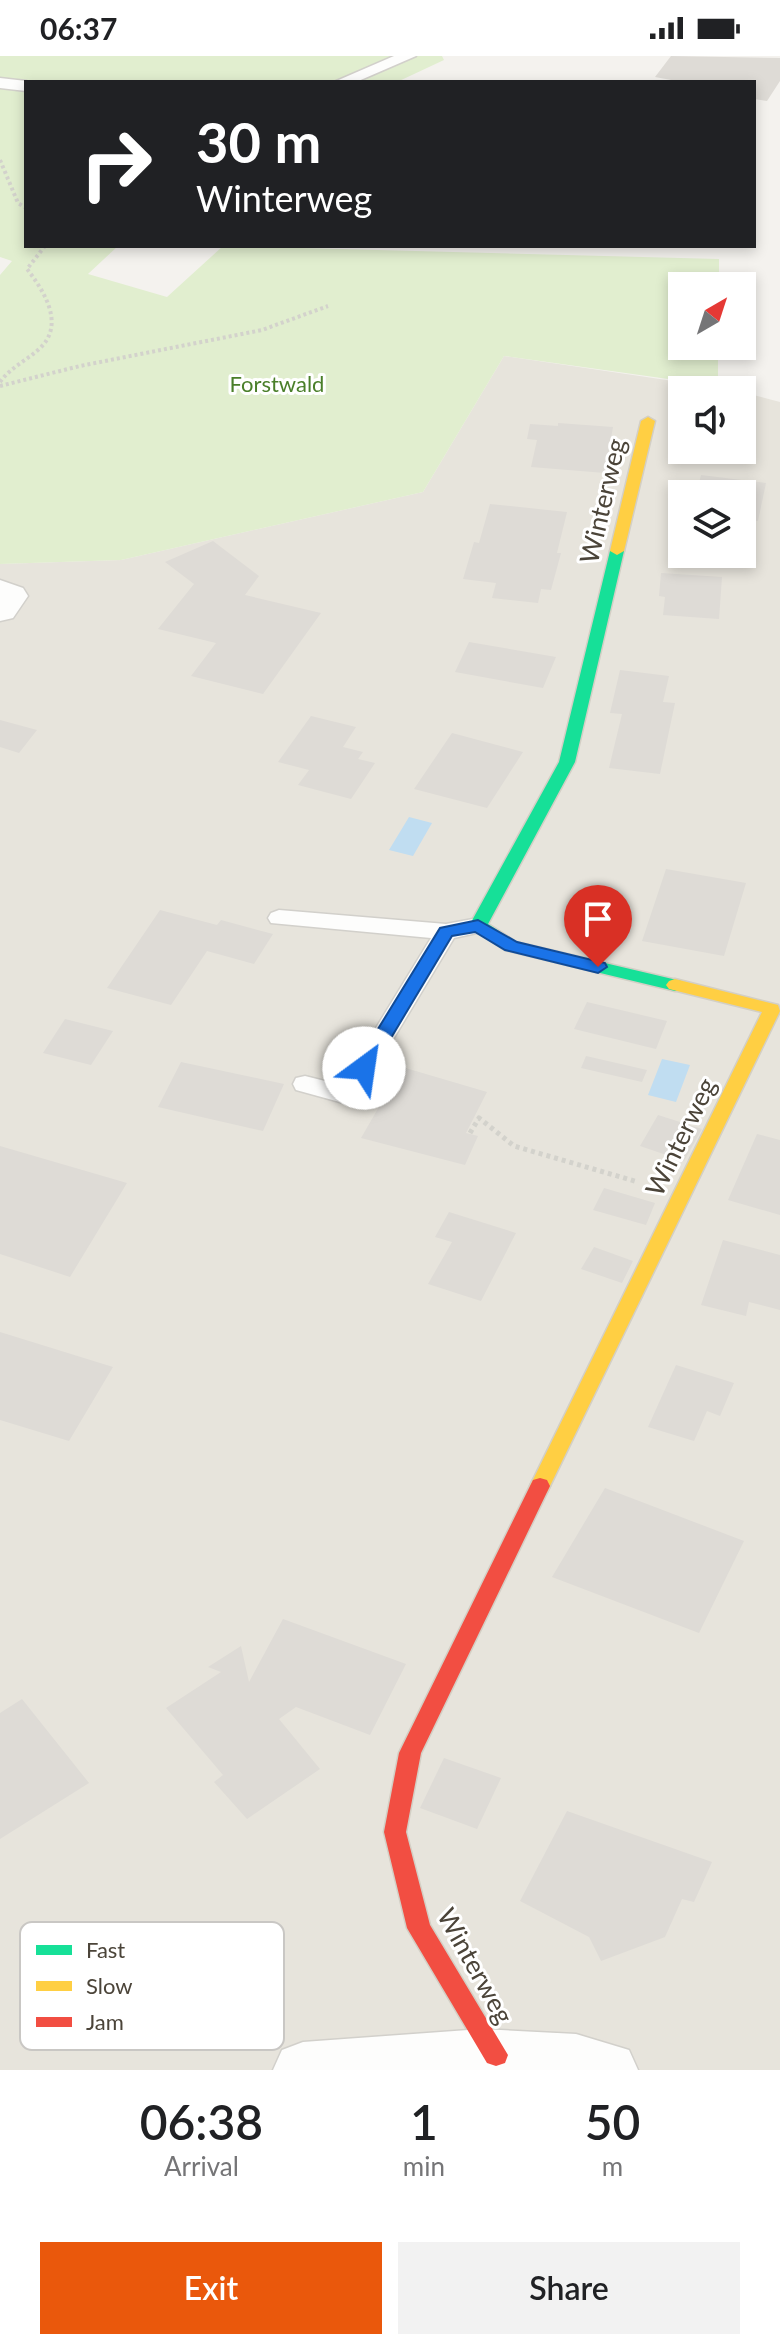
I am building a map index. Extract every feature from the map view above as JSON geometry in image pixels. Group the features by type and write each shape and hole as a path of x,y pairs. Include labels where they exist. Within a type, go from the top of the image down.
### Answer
{"street":[{"name":"Winterweg","path":"496,2055 419,1928 395,1832 410,1753 772,1009 511,946 478,926 567,762 648,421"},
{"path":"0,591 10,596 0,610"},
{"path":"303,2070 454,2055 590,2062 608,2070"}],"lane":[{"path":"347,80 408,56"},
{"path":"0,83 24,86"},
{"path":"279,918 446,932 478,926"},
{"path":"305,1084 347,1095 446,932"}],"path":[{"path":"0,160 18,203 24,207"},
{"path":"0,184 10,184"},
{"path":"0,384 10,368 42,347 53,330 50,307 27,269 43,248"},
{"path":"0,384 262,330 328,306"},
{"path":"470,1133 479,1118 514,1146 681,1195"}],"shaded area":[{"path":"504,356 668,380 668,464 756,464 756,396 780,402 780,2070 0,2070 0,564 121,560 423,492"}],"green space":[{"name":"Forstwald","path":"0,56 442,56 444,60 401,80 24,80 24,248 116,248 88,274 167,297 221,248 719,259 719,272 668,272 668,360 718,360 718,376 668,376 668,379 504,356 423,492 121,560 0,564 0,275 12,261 0,257"}],"water":[{"path":"409,817 432,823 413,856 389,850"},
{"path":"662,1059 690,1065 676,1102 648,1095"}],"building":[{"path":"671,56 780,58 780,81 767,101 756,99 756,80 671,80 655,77"},
{"path":"558,423 613,427 605,473 531,467 537,440 527,439 530,424 558,426"},
{"path":"701,475 742,480 700,480"},
{"path":"756,482 766,483 756,521"},
{"path":"490,504 567,512 551,590 541,589 538,603 492,598 496,583 463,579 474,542 479,543"},
{"path":"213,541 259,576 245,595 321,613 263,694 191,676 216,643 158,629 194,584 165,562"},
{"path":"661,573 722,577 719,619 663,615 665,597 659,596"},
{"path":"469,642 556,657 543,688 455,672"},
{"path":"620,670 669,676 663,702 675,703 660,774 609,768 622,714 610,713"},
{"path":"311,716 356,727 343,747 363,752 358,759 375,763 351,799 298,785 309,770 278,762"},
{"path":"0,720 37,730 19,753 0,747"},
{"path":"452,733 523,752 487,808 414,789"},
{"path":"666,869 746,883 724,956 642,941"},
{"path":"160,910 217,925 221,920 273,934 254,964 207,951 171,1005 107,988"},
{"path":"587,1002 667,1021 656,1049 574,1029"},
{"path":"65,1019 113,1031 91,1065 43,1053"},
{"path":"586,1056 647,1070 642,1082 581,1068"},
{"path":"181,1062 284,1084 263,1131 158,1107"},
{"path":"402,1067 487,1092 466,1133 478,1136 465,1165 361,1138"},
{"path":"658,1115 702,1129 684,1161 640,1146"},
{"path":"757,1134 780,1140 780,1215 728,1200"},
{"path":"0,1146 127,1183 70,1277 0,1254"},
{"path":"604,1188 655,1203 646,1225 593,1210"},
{"path":"449,1212 516,1233 481,1301 428,1284 452,1242 435,1237"},
{"path":"723,1240 780,1255 780,1310 749,1302 746,1316 701,1305"},
{"path":"594,1247 633,1261 622,1283 581,1269"},
{"path":"0,1332 113,1367 69,1441 0,1420"},
{"path":"676,1365 734,1383 720,1416 707,1411 694,1441 648,1427"},
{"path":"605,1488 744,1541 699,1633 552,1577"},
{"path":"283,1619 406,1664 370,1735 296,1707 279,1719 320,1769 247,1819 214,1782 223,1775 166,1708 221,1672 208,1667 241,1646 249,1682"},
{"path":"22,1699 89,1783 0,1839 0,1713"},
{"path":"444,1758 501,1778 477,1829 420,1808"},
{"path":"567,1811 712,1862 694,1902 682,1899 665,1937 601,1961 589,1937 520,1901"}],"traffic: fast":[{"path":"617,551 567,762 478,926 511,946 675,985"}],"traffic: slow":[{"path":"617,551 648,421"},
{"path":"540,1486 772,1009 675,985"}],"traffic: jam":[{"path":"496,2055 419,1928 395,1832 410,1753 540,1486"}],"route":[{"path":"364,1068 446,932 478,926 511,946 598,967"}]}
